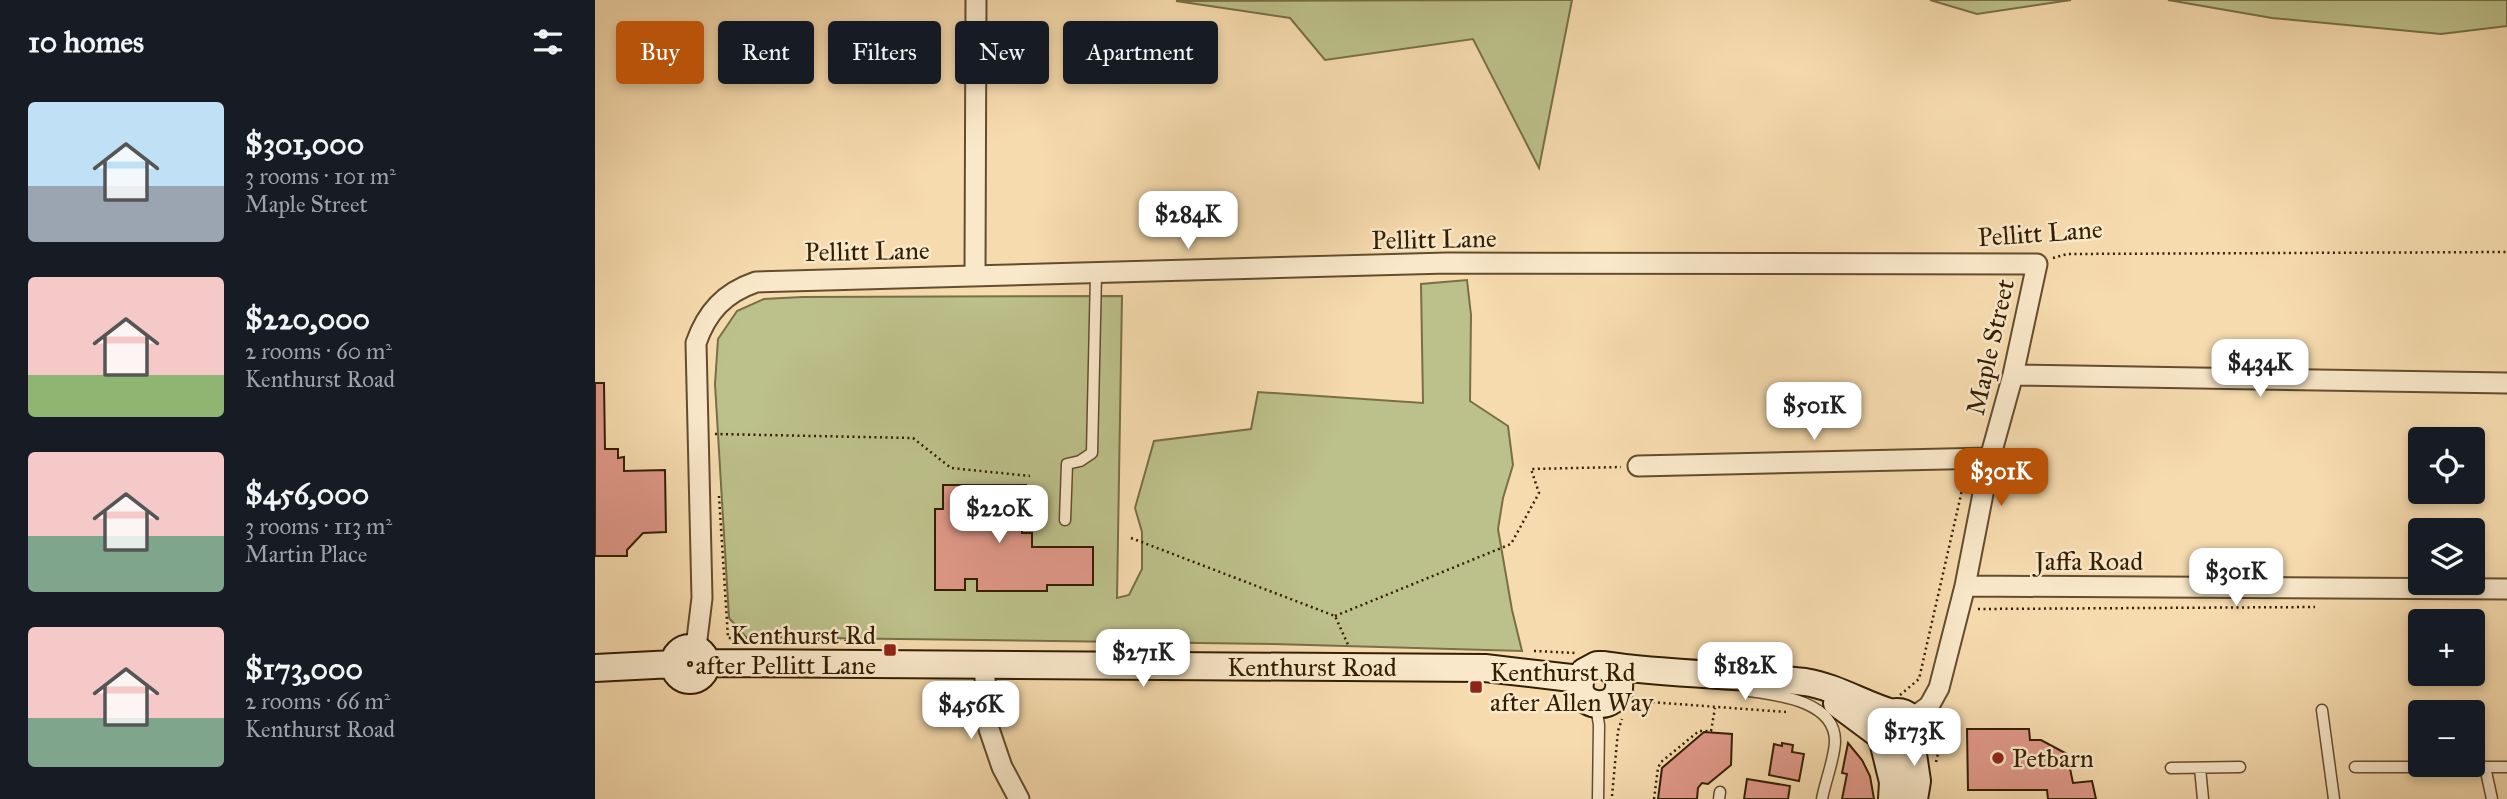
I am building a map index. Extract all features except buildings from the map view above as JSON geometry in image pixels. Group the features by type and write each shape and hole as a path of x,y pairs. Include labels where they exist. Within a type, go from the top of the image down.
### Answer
{"main road":[{"name":"Kenthurst Road","path":"595,668 691,658 984,666 1589,666 1805,682 1841,692 1896,724"},
{"path":"1618,703 1617,674 1589,666 1579,687 1583,697 1618,703 1640,688 1663,685 1809,695 1825,699 1896,724 1917,772 1914,799"},
{"path":"1892,799 1896,724"}],"street":[{"path":"975,275 976,0"},
{"name":"Pellitt Lane","path":"691,658 697,639 702,598 696,343 703,323 719,303 732,293 756,282 1447,263 2037,264"},
{"name":"Maple Street","path":"1896,724 1929,706 1938,688 1965,586 1990,458 2013,375 2037,264"},
{"path":"2013,375 2507,383"},
{"path":"1638,466 1990,458"},
{"name":"Jaffa Road","path":"1965,586 2507,589"},
{"path":"984,666 989,730 1002,768 1019,799"}],"lane":[{"path":"1065,520 1067,464 1080,461 1092,453 1096,274"},
{"path":"1749,691 1787,697 1820,712 1833,727 1835,743 1822,799"},
{"path":"1598,799 1599,725 1618,703"},
{"path":"2322,710 2334,799"},
{"path":"2355,766 2507,767"},
{"path":"2171,768 2240,767"},
{"path":"2486,767 2492,799"},
{"path":"2200,768 2203,799"}],"path":[{"name":"Pellitt Lane","path":"2037,264 2067,254 2507,252"},
{"path":"715,434 913,438 951,468 1030,476"},
{"path":"1896,724 1919,679 1969,459"},
{"path":"1335,617 1511,544 1539,493 1531,469 1638,466"},
{"path":"719,488 728,638 853,641"},
{"path":"1131,538 1335,617 1352,653"},
{"path":"1976,609 2325,607"},
{"path":"1531,651 1589,666"},
{"path":"1612,799 1618,703 1637,700 1791,712"},
{"path":"1934,772 1950,701"},
{"path":"1654,799 1661,762 1699,731 1711,731 1715,707"}],"green space":[{"path":"1572,0 1539,168 1473,39 1325,60 1290,18 1176,1"},
{"path":"1930,0 2071,0 1977,14"},
{"path":"2168,0 2507,0 2507,26 2441,34 2272,18"},
{"path":"1467,280 1471,315 1470,401 1508,426 1513,465 1503,498 1498,529 1522,651 1273,644 746,637 729,618 715,384 718,339 737,311 764,299 802,297 1122,296 1117,598 1129,595 1142,569 1142,532 1135,508 1154,441 1251,429 1258,392 1423,403 1421,284"}],"place":[{"name":"Kenthurst Rd after Pellitt Lane","path":"890,650"},
{"name":"Kenthurst Rd after Allen Way","path":"1476,687"},
{"name":"Petbarn","path":"1998,758"}]}
